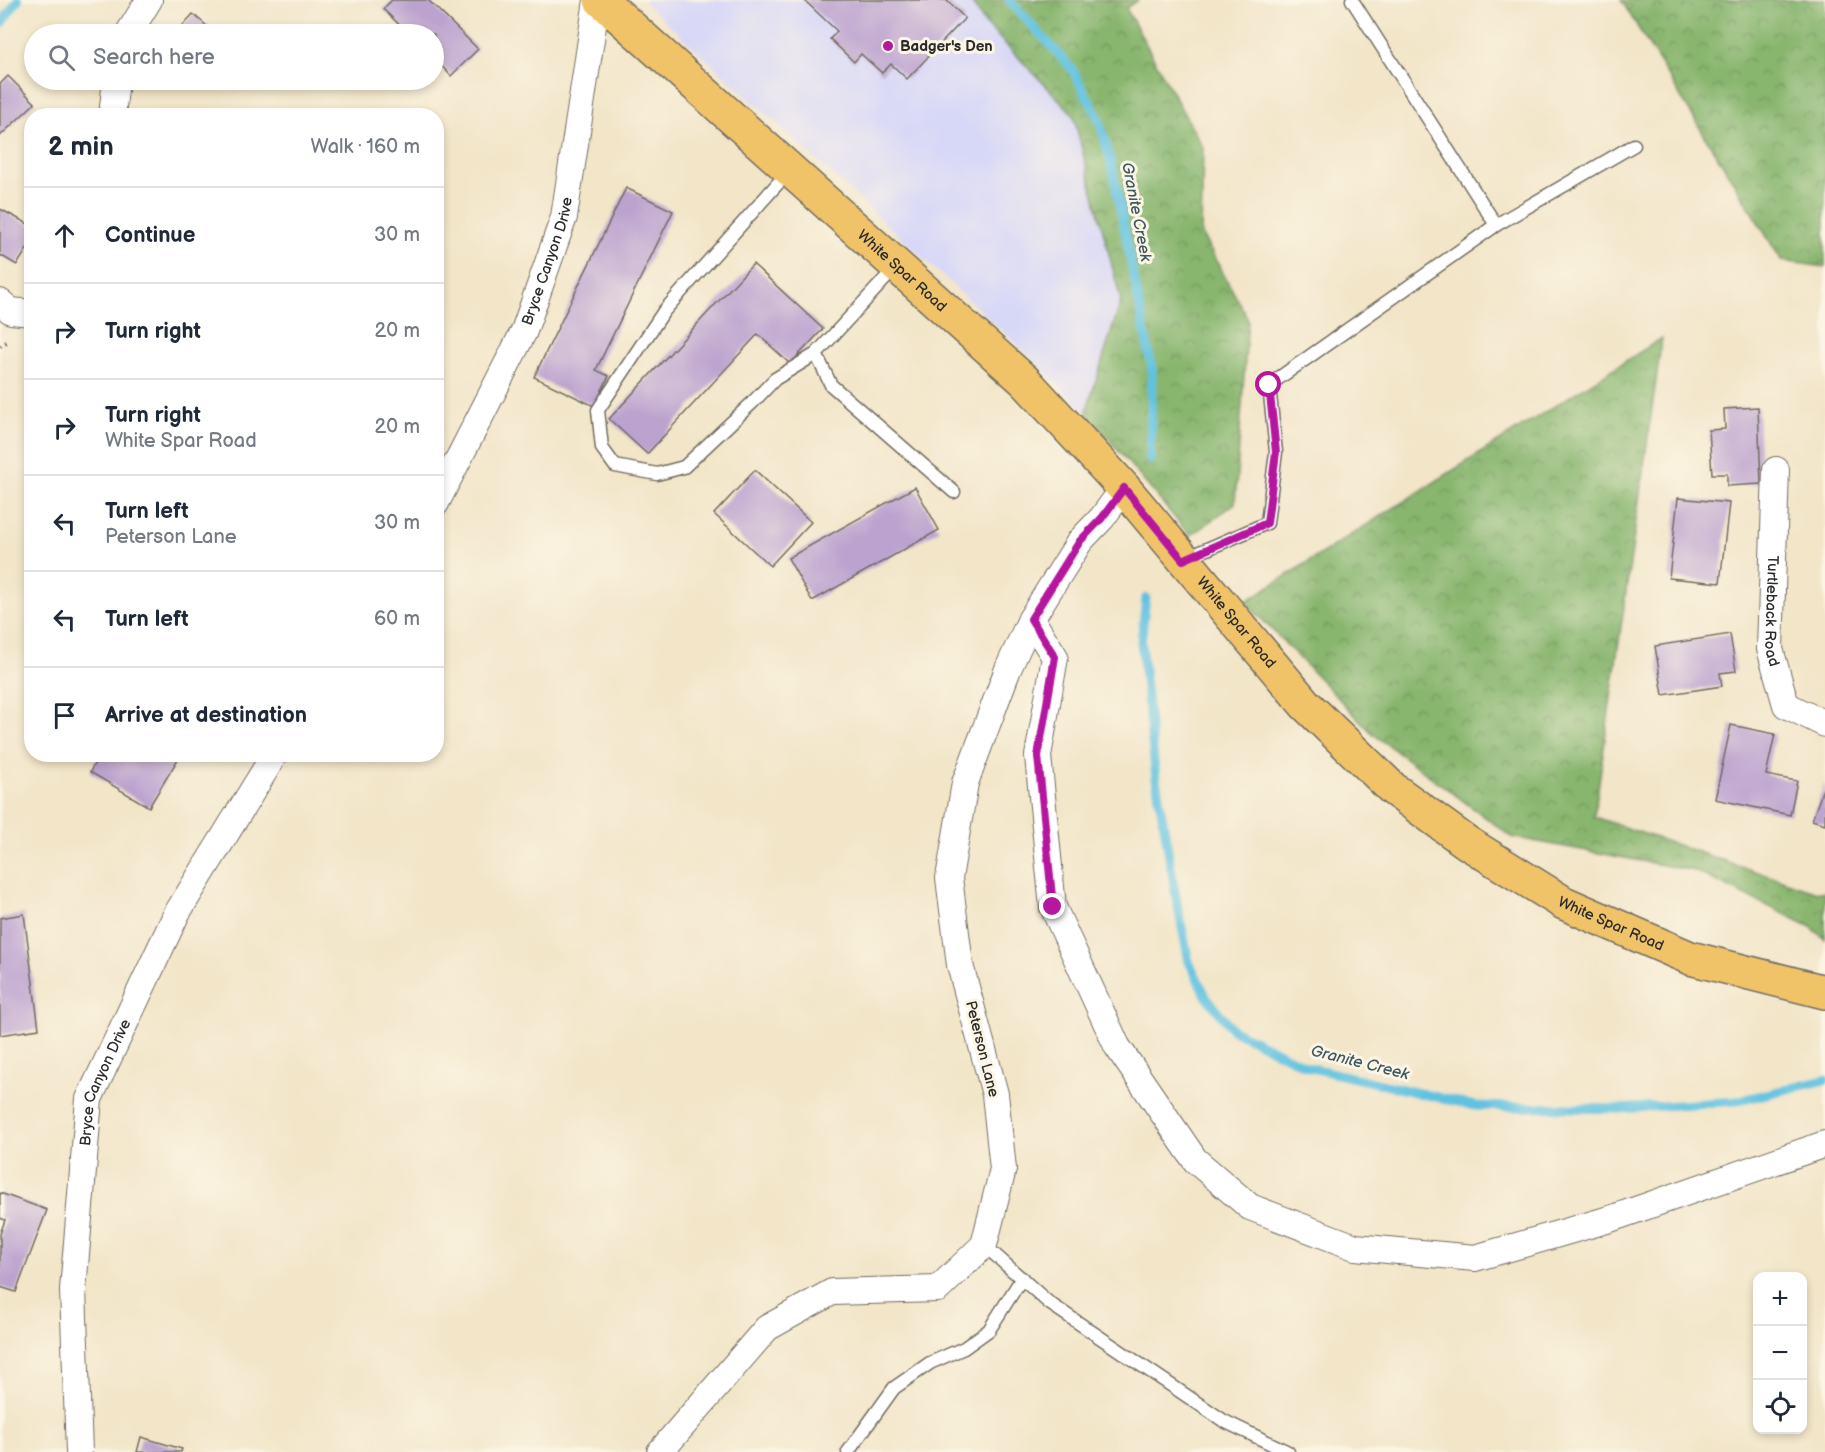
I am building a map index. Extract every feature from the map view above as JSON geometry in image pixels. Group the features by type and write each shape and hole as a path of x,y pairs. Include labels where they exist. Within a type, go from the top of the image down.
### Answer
{"main road":[{"name":"White Spar Road","path":"599,0 1025,381 1124,488 1305,704 1393,789 1466,842 1564,903 1690,958 1825,992"}],"street":[{"path":"134,24 149,0"},
{"name":"Bryce Canyon Drive","path":"444,487 524,331 564,217 599,0"},
{"path":"113,108 115,90"},
{"path":"0,302 11,311 24,312"},
{"name":"Turtleback Road","path":"1776,470 1770,649 1786,705 1825,724"},
{"name":"Peterson Lane","path":"984,1245 1003,1169 994,1094 960,965 949,878 965,783 1008,669 1031,619 1080,541 1102,518 1124,488"},
{"path":"1031,619 1055,657 1038,756 1053,907 1118,1046 1195,1160 1250,1207 1356,1247 1475,1258 1610,1219 1825,1144"},
{"name":"Bryce Canyon Drive","path":"80,1452 73,1290 89,1099 177,913 270,762"},
{"path":"660,1452 767,1328 832,1292 938,1289 984,1245"}],"lane":[{"path":"1352,0 1496,225"},
{"path":"1183,560 1267,523 1276,452 1269,385 1496,225 1634,145"},
{"path":"790,170 664,311 598,410 602,448 615,466 657,474 684,467 775,379 816,354 897,266"},
{"path":"816,354 831,385 954,492"},
{"path":"984,1245 1048,1303 1224,1421 1288,1452"},
{"path":"848,1452 894,1388 930,1363 964,1348 989,1330 1022,1278"}],"shaded area":[{"path":"642,0 970,0 985,23 1073,114 1121,301 1086,412 1018,345"}],"green space":[{"path":"970,0 1138,0 1126,8 1203,148 1201,233 1248,319 1235,503 1190,536 1086,412 1121,301 1073,114 985,23"},
{"path":"1621,0 1825,0 1825,267 1782,261"},
{"path":"1662,338 1594,817 1817,892 1825,892 1825,939 1811,927 1695,871 1512,837 1373,734 1245,602"}],"building":[{"path":"392,0 428,0 478,49 451,76 444,69 444,24 399,24 383,9"},
{"name":"Badger's Den","path":"804,0 946,0 965,18 907,79 891,64 882,73 861,54 854,62 830,39 837,31"},
{"path":"193,14 204,24 184,24"},
{"path":"8,76 35,103 30,108 24,108 24,113 0,136 0,84"},
{"path":"626,188 673,211 596,370 609,376 594,406 534,377"},
{"path":"0,209 24,222 24,254 17,265 0,255"},
{"path":"753,264 823,329 790,364 758,334 647,454 609,419"},
{"path":"1758,407 1761,484 1727,486 1727,474 1712,474 1709,430 1725,429 1724,409"},
{"path":"755,470 811,522 770,566 714,514"},
{"path":"915,487 939,530 812,601 788,558"},
{"path":"1678,498 1729,503 1720,583 1669,578"},
{"path":"1730,634 1736,671 1720,673 1722,686 1663,695 1655,646"},
{"path":"1731,725 1775,734 1766,775 1797,781 1790,815 1715,799"},
{"path":"95,762 176,762 149,807 90,772"},
{"path":"1825,783 1825,824 1812,820"},
{"path":"24,914 39,1029 0,1035 0,918"},
{"path":"0,1193 47,1210 16,1292 0,1287 0,1234 5,1220 0,1218"},
{"path":"141,1437 182,1449 181,1452 137,1452"}],"waterway":[{"path":"0,25 18,0"},
{"name":"Granite Creek","path":"1009,0 1072,69 1099,119 1112,167 1152,368 1150,460"},
{"name":"Granite Creek","path":"1146,598 1141,642 1156,779 1189,962 1206,996 1233,1030 1308,1067 1475,1106 1619,1109 1737,1101 1825,1080"}],"place":[{"name":"Badger's Den","path":"888,46"}],"route":[{"path":"1053,907 1038,756 1055,657 1031,619 1080,541 1102,518 1124,488 1183,560 1267,523 1276,452 1269,385"}]}
